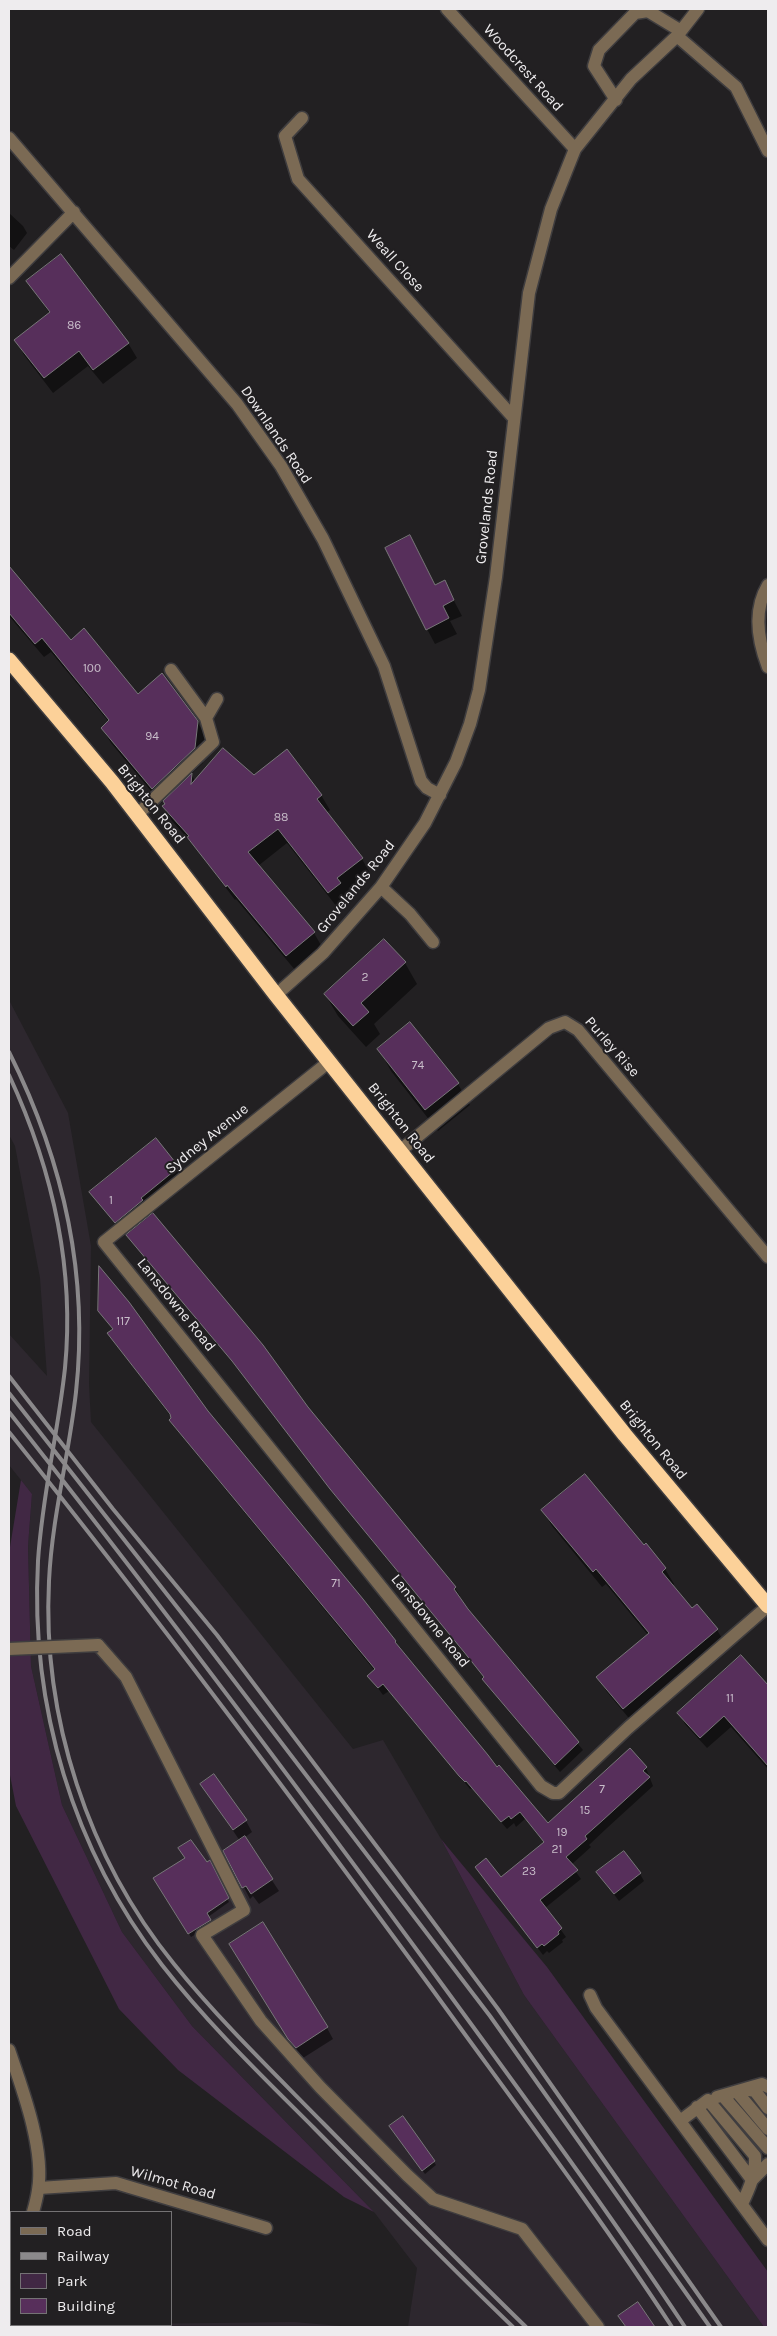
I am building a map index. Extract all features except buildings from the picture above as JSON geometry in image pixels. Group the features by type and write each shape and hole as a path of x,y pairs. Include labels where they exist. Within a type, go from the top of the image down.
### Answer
{"highway":[{"name":"Brighton Road","path":"9,660 137,815 276,995 401,1150 625,1435 768,1606"}],"street":[{"name":"Woodcrest Road","path":"447,9 575,149"},
{"name":"Grovelands Road","path":"276,995 322,953 381,887 404,856 440,795 467,732 479,690 496,577 513,417 529,293 551,209 575,149 616,100 631,78 679,33 698,9"},
{"path":"616,100 594,66 599,50 635,13 648,11 679,33 736,87 768,151"},
{"name":"Weall Close","path":"302,118 285,136 298,178 513,417"},
{"name":"Downlands Road","path":"9,138 237,404 281,466 323,539 384,666 421,782 427,788 440,795"},
{"path":"9,278 74,212"},
{"path":"768,585 759,618 762,652 768,667"},
{"path":"137,815 213,742 206,718 171,670"},
{"path":"206,718 217,699"},
{"path":"381,887 410,914 433,942"},
{"name":"Purley Rise","path":"401,1150 549,1028 565,1022 578,1030 768,1256"},
{"name":"Sydney Avenue","path":"104,1242 330,1061"},
{"name":"Lansdowne Road","path":"104,1242 540,1786 547,1790 559,1793 628,1728 768,1606"},
{"path":"9,1649 98,1645 126,1677 244,1910 202,1935 261,2021 320,2087 433,2199 522,2229 598,2327"},
{"path":"590,1995 596,2008 768,2240"},
{"path":"9,2050 27,2104 38,2155 39,2188 33,2211"},
{"path":"680,2120 702,2103 762,2084 768,2087"},
{"path":"741,2090 755,2091 768,2108"},
{"path":"741,2090 768,2130"},
{"path":"723,2096 768,2148"},
{"path":"702,2103 752,2180"},
{"path":"742,2204 752,2180 768,2164"},
{"name":"Wilmot Road","path":"39,2188 116,2183 266,2228"}],"shaded area":[{"path":"9,1000 68,1113 91,1246 89,1384 91,1422 353,1749 383,1740 441,1839 524,1995 764,2327 408,2327 417,2268 374,2212 192,2026 122,1932 62,1805 31,1666 28,1545 32,1494 9,1465 9,1334 47,1376 40,1278 15,1146 9,1135"},
{"path":"294,2322 352,2327 50,2326 172,2326 172,2323"}],"green space":[{"path":"21,1480 32,1494 28,1546 31,1666 62,1805 122,1932 192,2026 374,2212 344,2197 178,2070 119,2009 16,1806 9,1770 9,1553"},
{"path":"441,1839 547,1967 768,2272 768,2327 764,2327 524,1995"}],"railway":[{"path":"9,1052 28,1092 44,1133 67,1217 74,1260 79,1348 76,1392 51,1557 49,1632 53,1683 63,1734 77,1784 95,1832 117,1879 144,1923 192,1985 266,2066 526,2327"},
{"path":"9,1075 24,1110 48,1181 57,1218 67,1292 65,1368 40,1537 37,1615 41,1669 50,1722 64,1774 82,1825 104,1874 131,1921 162,1965 198,2008 255,2069 513,2327"},
{"path":"9,1376 113,1509 217,1635 396,1872 498,2009 721,2327"},
{"path":"9,1393 206,1644 490,2016 710,2327"},
{"path":"9,1412 175,1625 337,1842 475,2029 685,2327"},
{"path":"9,1432 224,1708 328,1848 554,2156 672,2327"}]}
